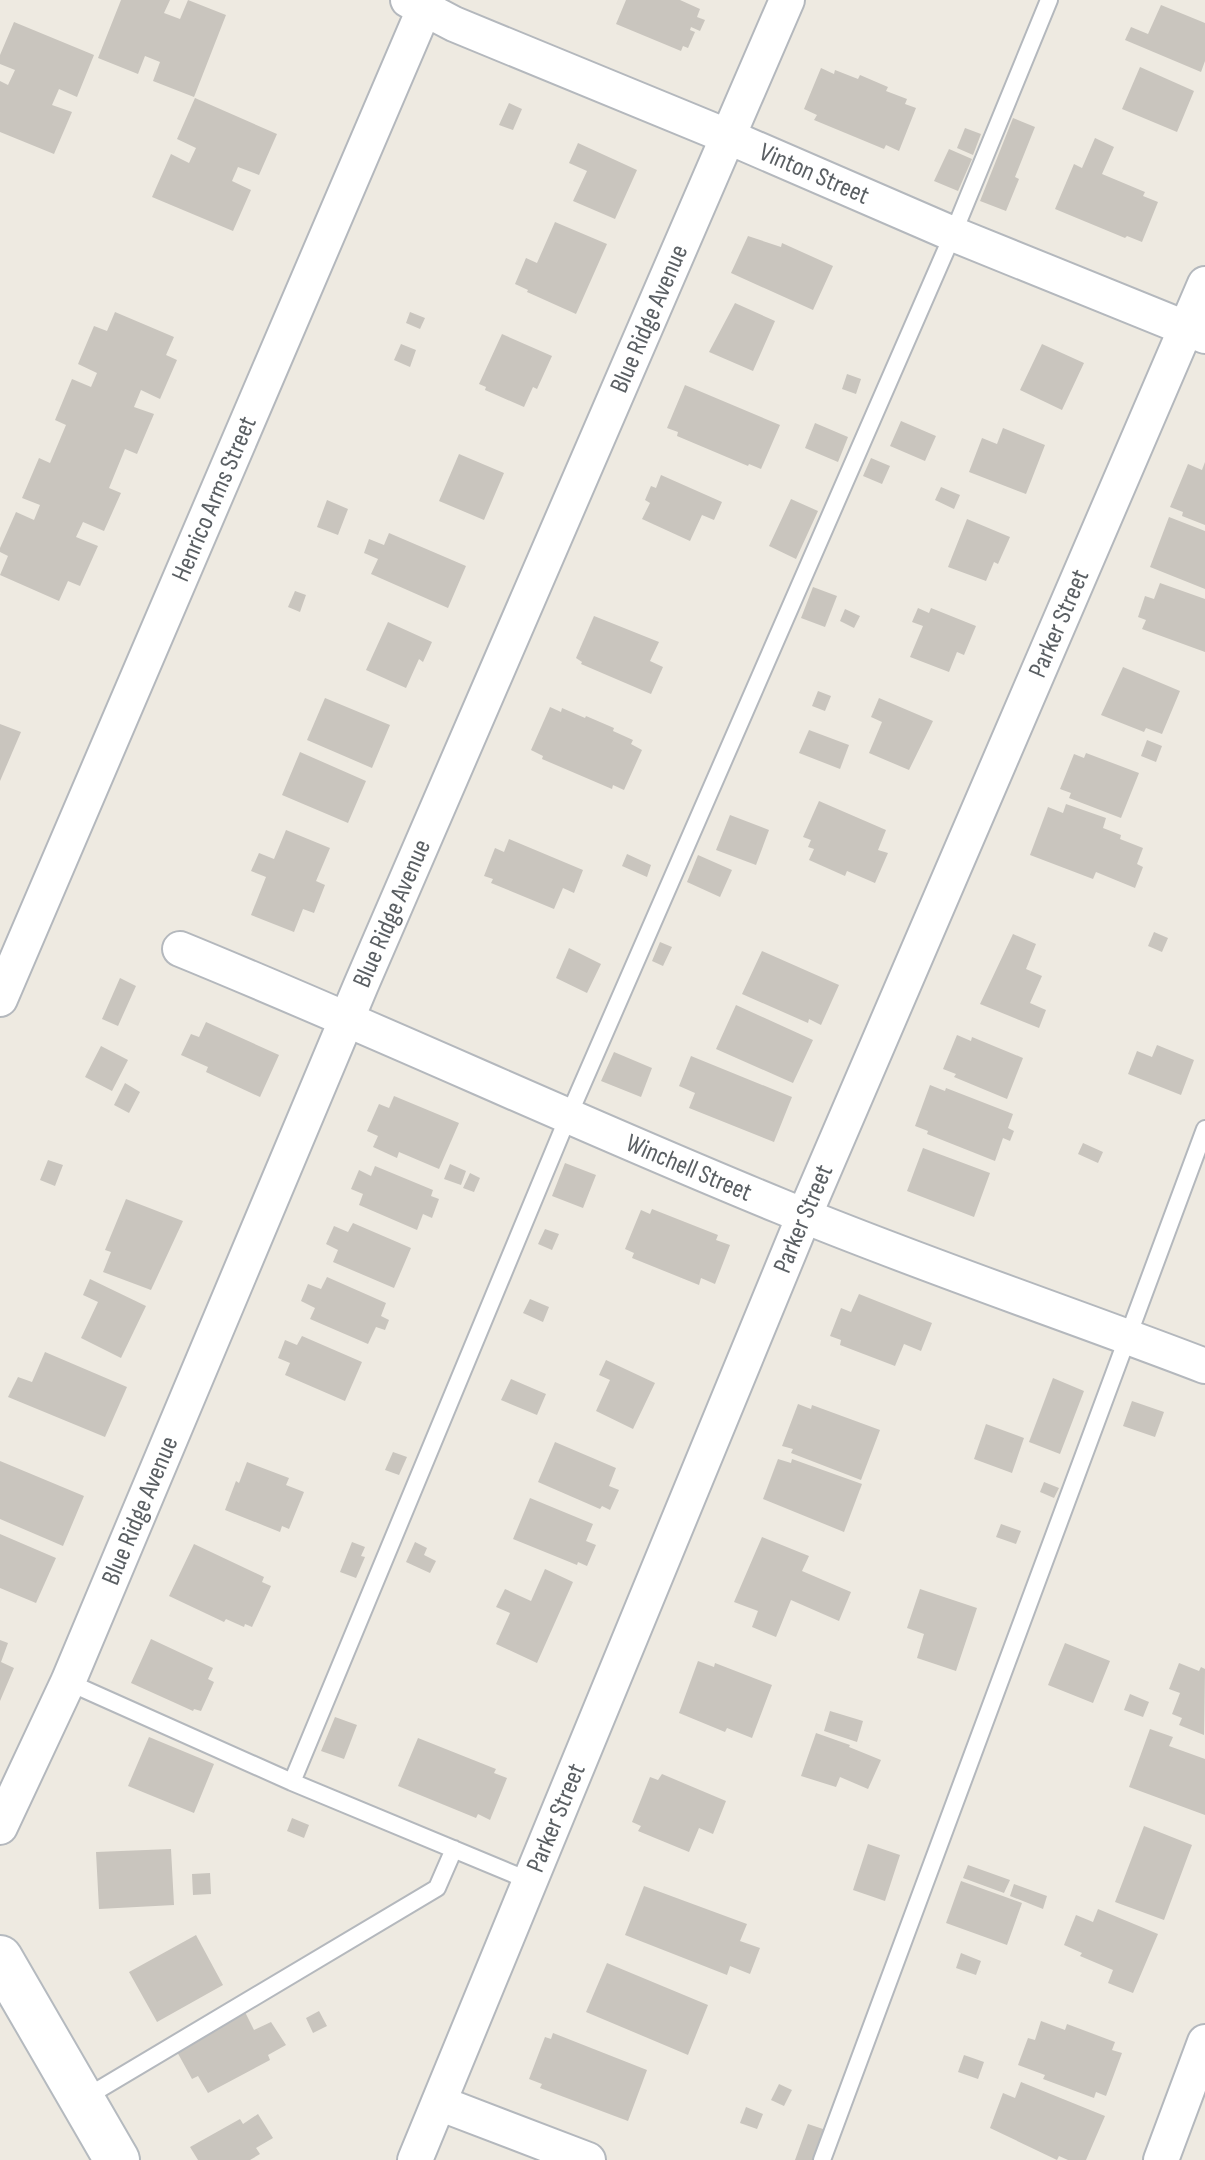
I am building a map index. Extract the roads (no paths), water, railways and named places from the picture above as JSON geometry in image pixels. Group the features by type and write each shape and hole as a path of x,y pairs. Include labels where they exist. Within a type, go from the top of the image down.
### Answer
{"main road":[{"path":"0,1958 117,2160"}],"street":[{"name":"Blue Ridge Avenue","path":"0,1827 68,1682 348,1018 787,0"},
{"name":"Vinton Street","path":"420,3 454,24 729,137 953,234 1196,332"},
{"name":"Henrico Arms Street","path":"0,999 420,3"},
{"name":"Parker Street","path":"415,2160 804,1216 1196,332 1205,284"},
{"name":"Winchell Street","path":"180,949 348,1018 568,1117 804,1216 1205,1366"},
{"path":"1161,2160 1205,2042"},
{"path":"439,2103 588,2160"}],"lane":[{"path":"292,1782 568,1117 953,234 1049,0"},
{"path":"822,2160 1205,1129"},
{"path":"68,1682 292,1782 530,1881"},
{"path":"80,2100 437,1888 454,1849"}]}
